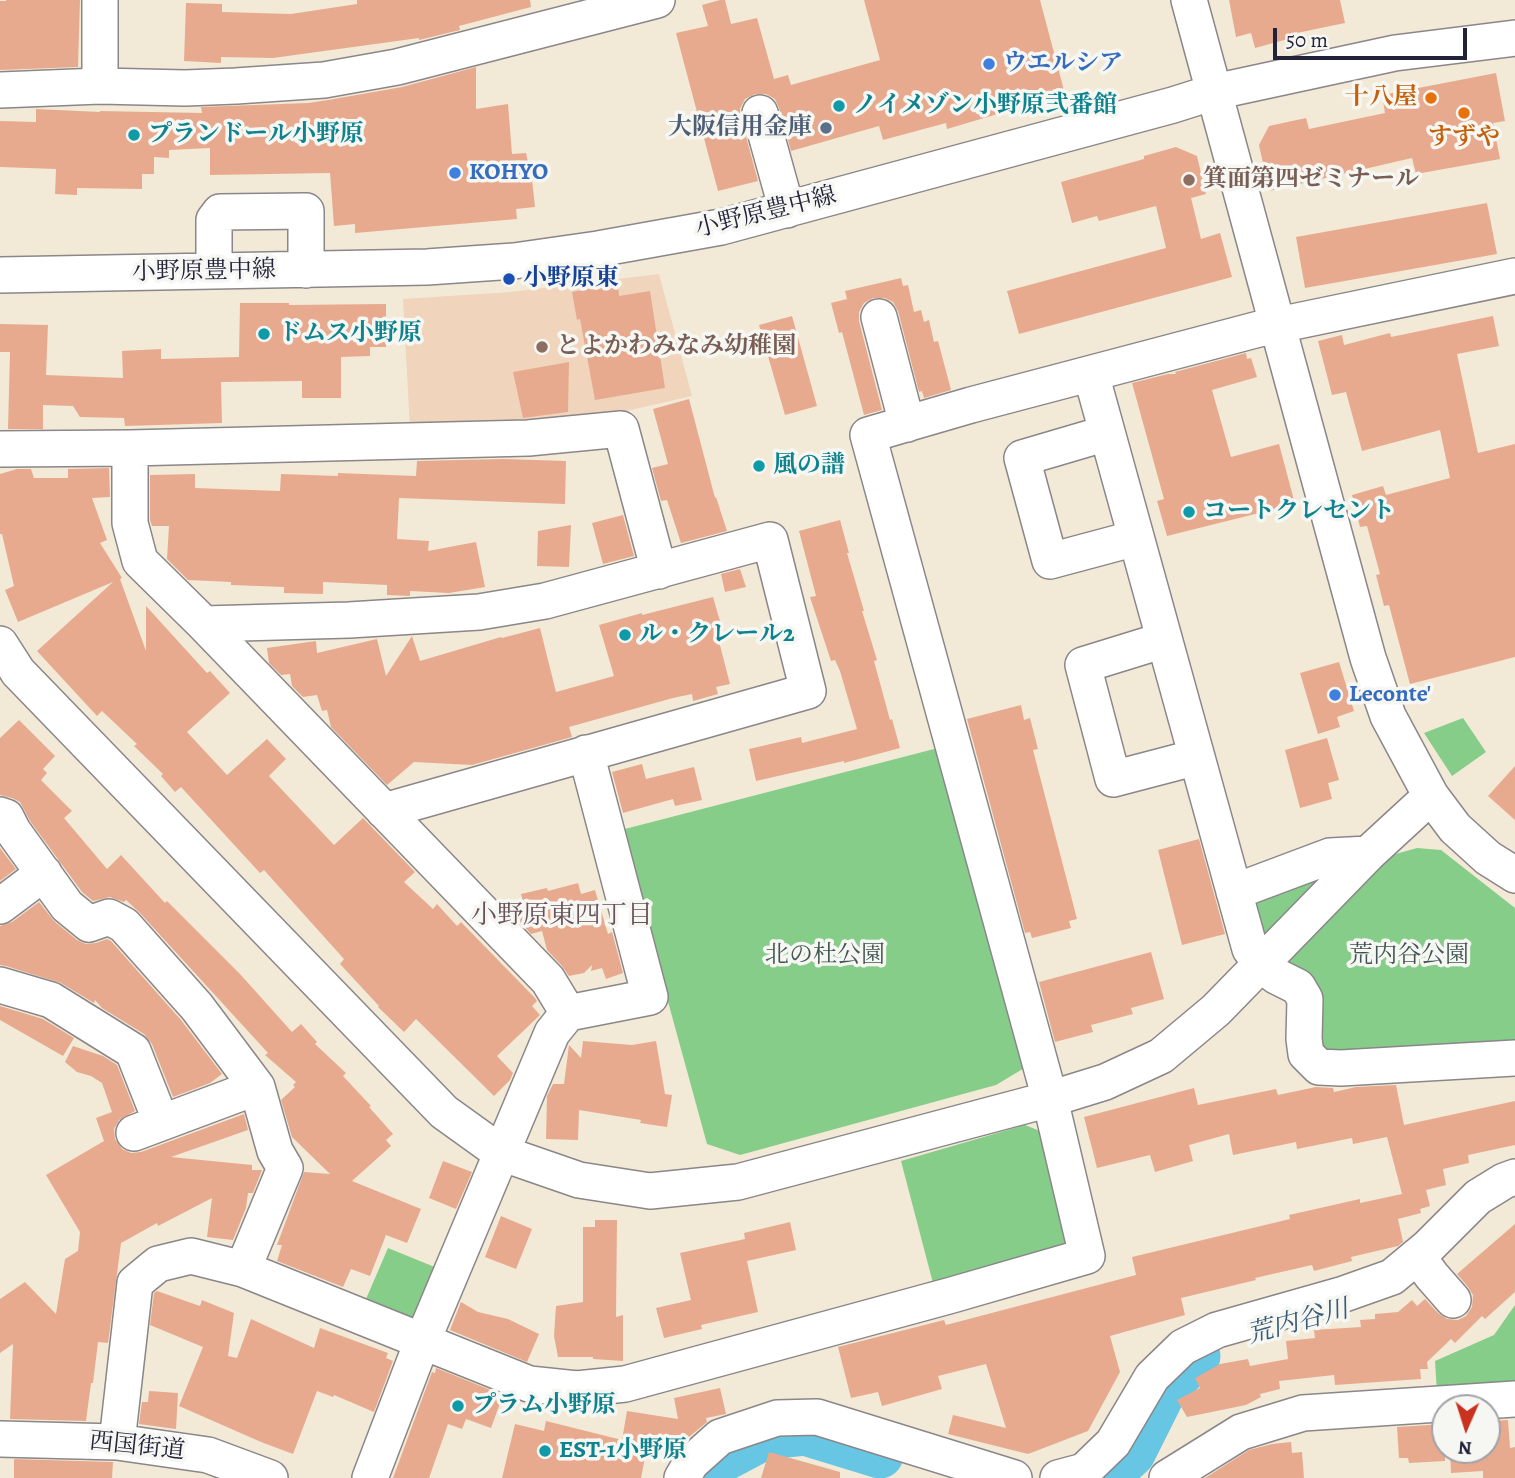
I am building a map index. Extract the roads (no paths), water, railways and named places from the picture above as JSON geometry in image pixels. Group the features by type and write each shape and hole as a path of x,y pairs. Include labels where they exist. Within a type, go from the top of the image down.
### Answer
{"street":[{"path":"100,0 100,86"},
{"path":"0,90 100,86 211,87 324,79 397,67 657,0"},
{"path":"1189,0 1368,659 1388,716 1431,796 1455,828 1488,858 1515,875"},
{"name":"小野原豊中線","path":"0,275 427,267 514,261 598,249 707,229 787,209 1214,92 1395,53 1515,38"},
{"path":"760,113 787,209"},
{"path":"214,271 214,220 220,212 306,211 306,270"},
{"path":"117,1441 135,1283 158,1264 191,1256 243,1269 529,1384 577,1389 625,1384 1087,1256 1050,1098 868,435 971,405 1278,325 1513,286"},
{"path":"879,317 907,424"},
{"path":"1091,374 1251,949 1268,957 1276,976 1298,986 1305,999 1306,1054 1320,1067 1341,1068 1515,1058"},
{"path":"0,449 528,438 621,429 659,571"},
{"path":"1107,433 1022,458 1025,471 1050,561 1136,538"},
{"path":"130,448 130,523 140,561 548,980 568,1013"},
{"path":"204,624 349,620 479,612 545,601 770,540 808,691 384,811"},
{"path":"1164,640 1083,665 1114,779 1197,757"},
{"path":"6,667 444,1112 501,1153 579,1180 650,1191 738,1182 1105,1082 1161,1056 1216,1010 1368,854 1431,796"},
{"path":"370,1478 422,1342 552,1033 568,1013 650,997 586,753"},
{"path":"0,816 6,817 13,831 67,906 89,924 109,917 124,925 197,1007 257,1087 275,1151 285,1168 243,1269"},
{"path":"1234,892 1331,856 1368,854"},
{"path":"0,906 44,873"},
{"path":"0,985 51,1000 133,1051 148,1128 257,1087"},
{"path":"1058,1478 1084,1471 1113,1443 1152,1377 1182,1347 1217,1330 1344,1294 1392,1277 1432,1274 1478,1197 1515,1177"},
{"path":"1167,1478 1241,1432 1303,1413 1515,1399"},
{"path":"682,1478 691,1463 720,1437 777,1418 817,1417 1014,1478"},
{"name":"西国街道","path":"0,1439 117,1441 208,1455 270,1478"}],"waterway":[{"name":"荒内谷川","path":"1105,1478 1132,1453 1164,1389 1197,1356"},
{"name":"荒内谷川","path":"706,1478 720,1460 765,1436 805,1432 880,1455"}],"place":[{"name":"ウエルシア","path":"989,64"},
{"name":"十八屋","path":"1431,98"},
{"name":"ノイメゾン小野原弐番館","path":"839,106"},
{"name":"すずや","path":"1464,113"},
{"name":"大阪信用金庫","path":"826,128"},
{"name":"プランドール小野原","path":"134,135"},
{"name":"KOHYO","path":"455,173"},
{"name":"箕面第四ゼミナール","path":"1189,180"},
{"name":"小野原東","path":"509,279"},
{"name":"ドムス小野原","path":"264,334"},
{"name":"とよかわみなみ幼稚園","path":"542,347"},
{"name":"風の譜","path":"759,466"},
{"name":"コートクレセント","path":"1189,512"},
{"name":"ル・クレール2","path":"625,635"},
{"name":"Leconte'","path":"1335,695"},
{"name":"プラム小野原","path":"458,1406"},
{"name":"EST-1小野原","path":"545,1451"}],"district":[{"name":"小野原東四丁目","path":"562,917"}],"park label":[{"name":"北の杜公園","path":"825,956"},
{"name":"荒内谷公園","path":"1409,956"}]}
